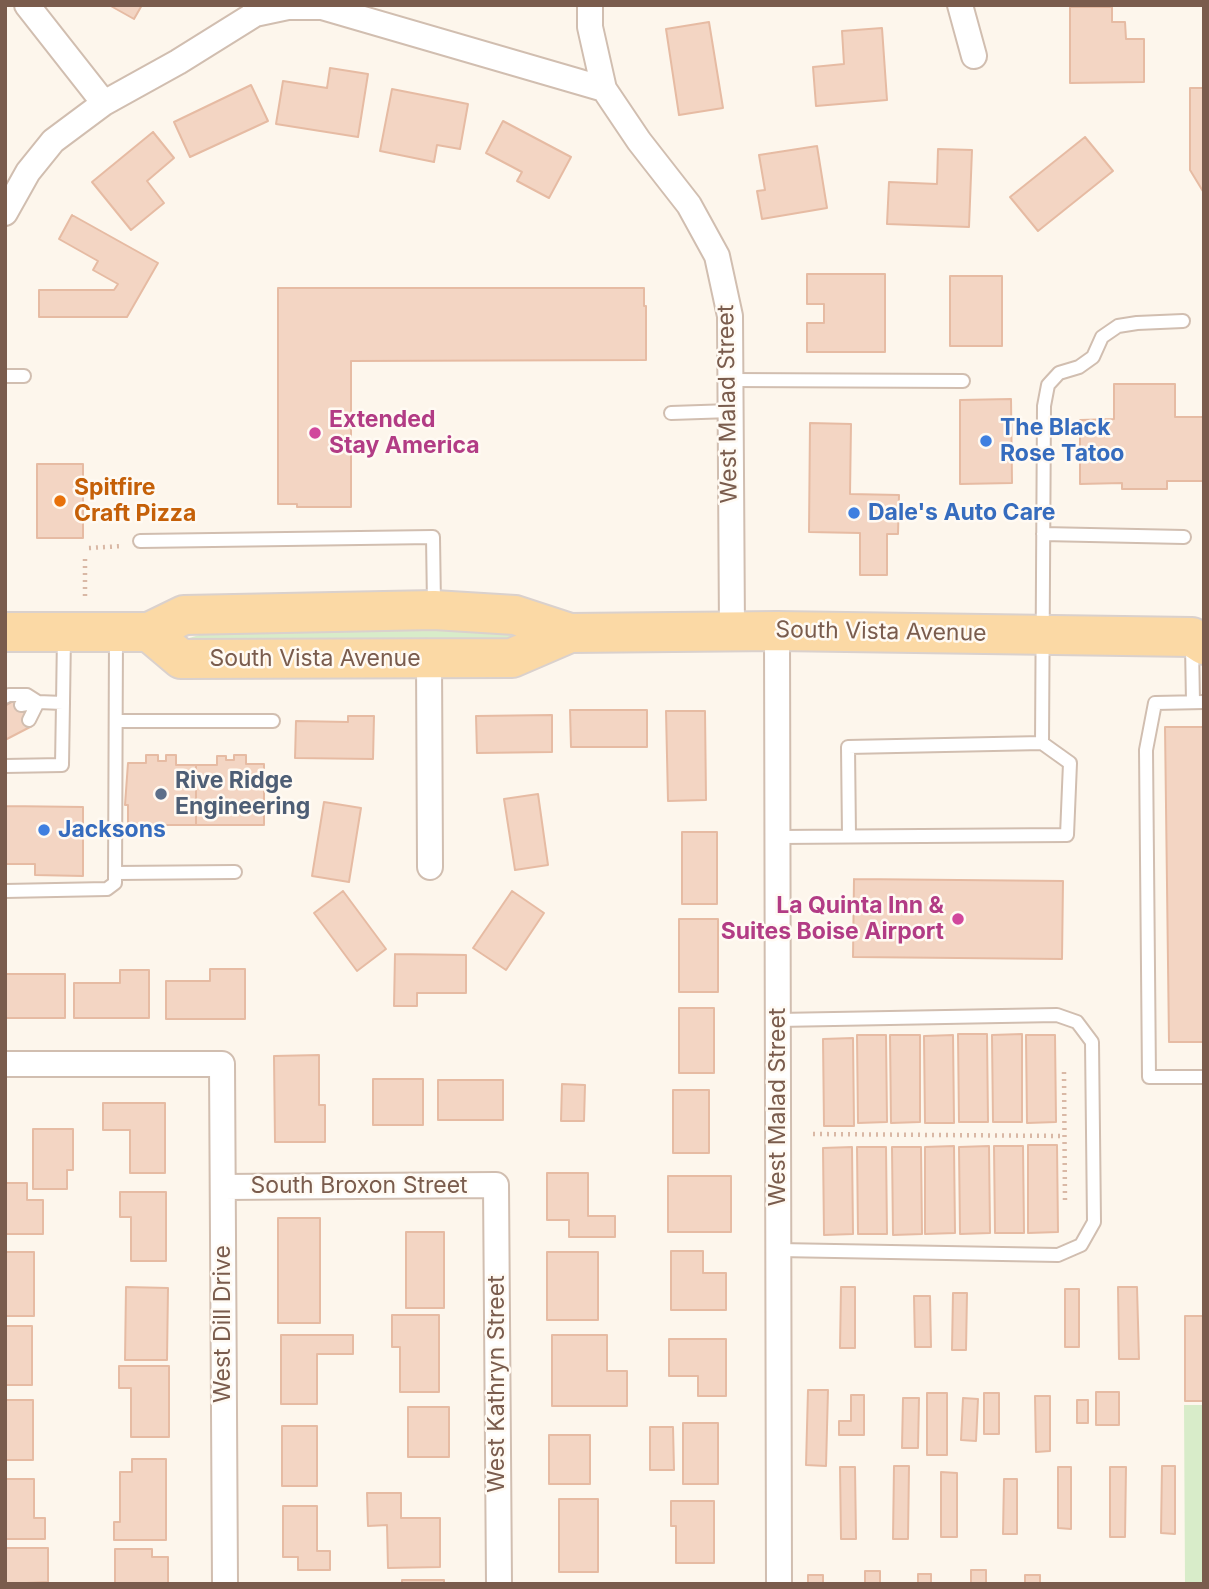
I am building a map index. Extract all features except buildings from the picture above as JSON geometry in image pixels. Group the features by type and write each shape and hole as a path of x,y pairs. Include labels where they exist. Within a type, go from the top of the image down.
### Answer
{"main road":[{"name":"South Vista Avenue","path":"5,632 103,632 184,615 434,610 515,615 570,633 777,631 1200,636"},
{"name":"South Vista Avenue","path":"103,632 181,659 512,657 570,633"}],"street":[{"path":"27,5 104,103"},
{"name":"West Malad Street","path":"590,5 590,27 604,89 639,141 689,205 717,256 730,316 732,631"},
{"path":"960,5 974,56"},
{"path":"5,213 28,172 53,141 104,103 255,10 322,8 604,89"},
{"name":"West Malad Street","path":"777,631 779,1584"},
{"path":"429,659 430,867"},
{"name":"West Dill Drive","path":"5,1064 222,1064 225,1584"},
{"name":"South Broxon Street","path":"223,1187 496,1185"},
{"name":"West Kathryn Street","path":"496,1185 499,1584"}],"lane":[{"path":"1042,743 1044,406 1048,385 1059,373 1079,367 1093,358 1102,337 1118,326 1183,321"},
{"path":"5,376 24,376"},
{"path":"731,380 962,381"},
{"path":"671,413 731,411"},
{"path":"1043,534 1184,537"},
{"path":"140,541 433,537 434,610"},
{"path":"5,766 62,765 63,703 103,632"},
{"path":"5,891 107,889 115,883 116,721 103,632"},
{"path":"1200,636 1198,702 1155,704 1146,750 1149,1077 1204,1077"},
{"path":"5,697 27,695 38,702"},
{"path":"21,705 38,702 63,703"},
{"path":"29,720 38,702"},
{"path":"116,721 273,721"},
{"path":"778,836 849,836 1067,835 1070,763 1042,743 848,747 849,836"},
{"path":"116,873 235,872"},
{"path":"778,1020 1057,1014 1077,1022 1092,1042 1094,1222 1081,1245 1058,1255 779,1250"}],"path":[{"path":"89,548 116,547 140,541"},
{"path":"85,559 103,632"},
{"path":"1064,1072 1065,1203"},
{"path":"813,1134 1064,1136"}],"green space":[{"path":"349,629 525,630 509,640 182,640 210,632"},
{"path":"1184,1405 1204,1405 1204,1584 1185,1584"}],"place":[{"name":"Extended Stay America","path":"315,433"},
{"name":"The Black Rose Tatoo","path":"986,441"},
{"name":"Spitfire Craft Pizza","path":"60,501"},
{"name":"Dale's Auto Care","path":"854,513"},
{"name":"Rive Ridge Engineering","path":"161,794"},
{"name":"Jacksons","path":"44,830"},
{"name":"La Quinta Inn & Suites Boise Airport","path":"958,919"}]}
